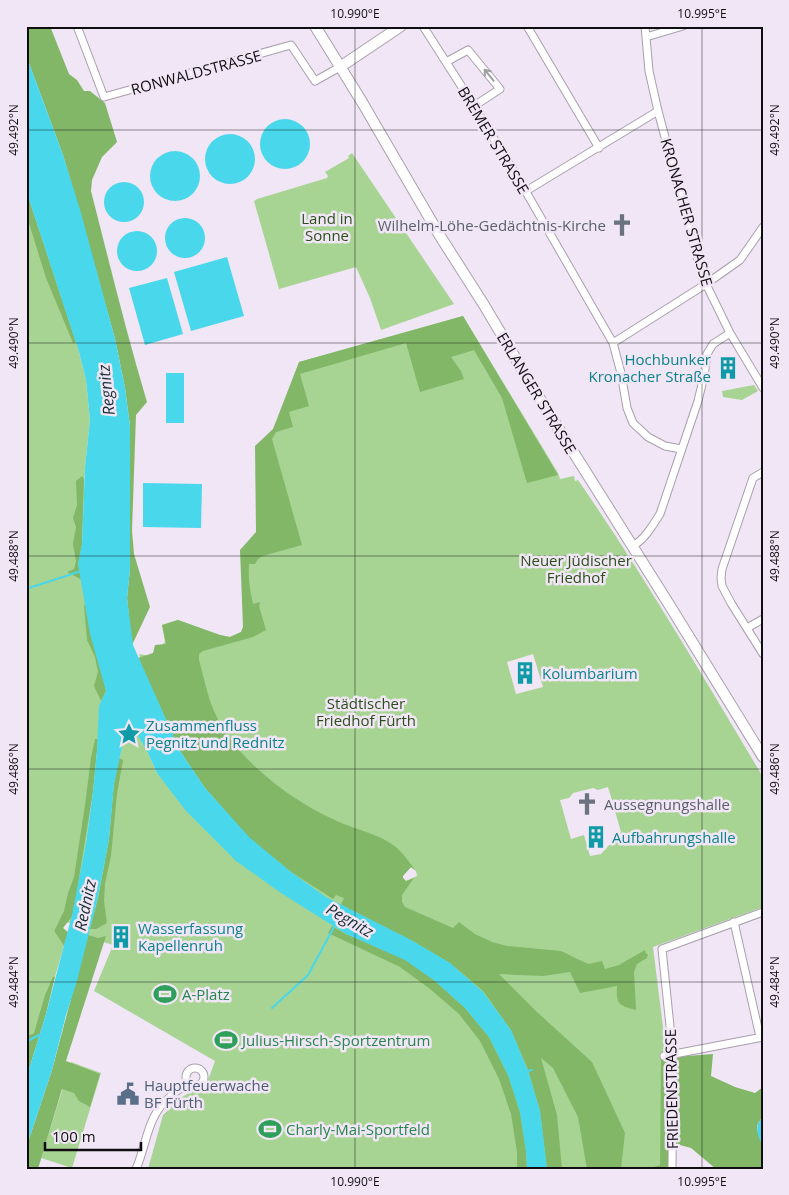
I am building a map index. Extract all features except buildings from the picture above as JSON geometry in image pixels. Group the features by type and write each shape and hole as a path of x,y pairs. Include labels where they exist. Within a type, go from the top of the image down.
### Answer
{"main road":[{"name":"ERLANGER STRASSE","path":"315,26 440,236 763,757"},
{"path":"340,67 401,26"}],"street":[{"name":"RONWALDSTRASSE","path":"77,26 104,97 291,45 315,81 340,67"},
{"name":"BREMER STRASSE","path":"423,26 526,191 613,343 621,373 627,408 633,423 648,437 665,446 681,449"},
{"path":"527,26 599,148"},
{"name":"KRONACHER STRASSE","path":"645,26 649,71 658,112 697,257 706,284 730,332 763,388"},
{"path":"646,37 683,26"},
{"path":"446,62 468,50 500,89 474,106"},
{"path":"526,191 658,112"},
{"path":"613,343 740,260 763,227"},
{"path":"633,546 654,525 660,514 700,394 707,354 713,344 730,332"},
{"path":"763,472 753,478 720,578 731,603 763,654"},
{"path":"747,628 763,619"},
{"path":"664,1056 762,1037 734,922 763,912"},
{"name":"FRIEDENSTRASSE","path":"672,1169 673,1054 662,949 734,922"},
{"path":"136,1169 152,1120 159,1107 188,1082"}],"green space":[{"path":"26,26 50,26 69,74 77,80 84,91 90,91 105,103 117,142 102,157 92,180 91,191 147,402 136,415 132,531 134,554 150,607 132,645 127,598 130,569 130,426 125,388 115,339 63,155 26,55"},
{"name":"Land in Sonne","path":"352,153 454,304 381,330 370,298 356,267 279,289 254,201 327,178 328,176 325,172 349,158 348,156"},
{"path":"26,190 79,352 86,380 90,420 85,467 82,544 106,691 86,843 73,915 70,923 59,921 54,931 64,946 55,977 34,1033 26,1036"},
{"path":"26,190 76,342 73,343 46,278 29,223"},
{"path":"463,316 560,479 574,476 575,481 578,480 626,551 760,772 763,779 763,907 653,947 667,1059 665,1164 656,1169 148,1169 163,1115 182,1097 207,1083 215,1061 94,991 113,945 87,937 98,897 109,839 114,784 128,719 146,749 157,773 249,837 205,788 180,751 149,683 139,654 150,656 165,642 162,625 178,620 230,637 241,632 243,627 245,560 299,544 269,439 289,412 299,362","holes":["533,654 543,687 516,694 507,662","608,787 621,832 601,854 590,856 584,835 571,839 560,800 569,798 573,793 593,788 598,790","411,867 416,871 417,876 406,881 403,875"]},
{"path":"463,316 558,475 527,483 502,398 474,350 451,357 464,379 420,392 406,343 300,374 309,406 289,412 293,427 276,432 272,439 302,545 263,556 255,564 249,564 253,604 260,602 259,606 266,630 253,637 203,651 199,654 199,660 214,711 223,728 249,761 283,790 301,802 337,821 387,841 406,857 416,871 411,867 403,876 406,881 414,878 402,895 402,902 405,907 453,928 459,922 475,934 492,942 507,946 561,951 588,964 602,961 605,969 619,965 645,950 646,954 648,954 647,958 637,964 634,972 636,1010 619,1003 617,986 580,993 570,972 543,976 499,974 592,1062 625,1133 621,1169 587,1169 578,1117 553,1068 541,1058 557,1115 562,1169 547,1169 540,1111 528,1070 511,1030 483,991 450,963 411,940 341,905 344,898 336,895 333,899 291,872 249,838 205,788 180,751 138,658 153,653 155,645 166,644 162,625 178,620 230,637 241,632 243,627 240,550 256,532 255,446 273,429 299,362"},
{"path":"754,385 758,391 742,400 723,397 722,391"},
{"path":"82,476 84,479 82,544 78,564 82,580 67,572 74,569 76,561 73,544 76,527 73,518 77,505 76,481"},
{"path":"87,602 106,691 101,701 94,686 98,672 95,657 87,640 84,606"},
{"path":"95,739 98,739 93,792 73,915 63,928 68,932 64,946 54,931 64,911 74,877"},
{"path":"119,758 123,760 117,794 111,856 105,884 104,901 107,923 96,929 90,929 109,839 114,783"},
{"path":"332,926 346,934 405,959 435,981 465,1008 489,1037 508,1075 520,1112 527,1169 517,1169 517,1152 511,1114 499,1079 480,1041 459,1014 400,967 328,933"},
{"path":"88,935 98,938 106,936 66,1061 100,1074 90,1107 79,1101 74,1093 62,1089 38,1169 26,1169 26,1148 52,1070"},
{"path":"53,977 55,977 46,1014 26,1079 26,1036 34,1033 45,995"},
{"path":"713,1054 711,1076 735,1087 755,1093 763,1087 763,1117 759,1121 757,1128 763,1148 763,1169 716,1169 691,1148 676,1144 674,1169 648,1169 660,1165 661,1058"},
{"path":"71,1062 101,1073 72,1168 41,1158"}],"water":[{"path":"26,55 63,155 81,213 115,339 125,388 130,426 130,570 127,598 133,645 180,751 205,788 249,837 291,872 326,897 411,940 450,963 483,992 511,1030 528,1071 540,1111 547,1169 527,1169 520,1112 508,1075 489,1037 465,1008 435,981 405,960 346,934 281,893 236,861 186,811 157,773 146,749 128,720 114,784 109,839 98,897 52,1070 26,1148 26,1079 46,1014 72,915 86,843 93,792 99,706 106,691 90,634 78,564 82,544 85,467 90,420 86,380 79,352 26,190"},
{"path":"285,119 299,123 306,130 310,144 306,158 299,165 285,169 271,165 264,158 260,144 264,130 271,123"},
{"path":"230,134 244,138 251,145 255,159 251,173 244,180 230,184 216,180 209,173 205,159 209,145 216,138"},
{"path":"175,151 189,155 196,162 200,176 196,190 189,197 175,201 161,197 154,190 150,176 154,162 161,155"},
{"path":"124,182 138,188 144,202 138,216 124,222 110,216 104,202 110,188"},
{"path":"185,218 199,224 205,238 199,252 185,258 171,252 165,238 171,224"},
{"path":"137,231 151,237 157,251 151,265 137,271 123,265 117,251 123,237"},
{"path":"227,257 244,316 191,331 174,272"},
{"path":"167,278 183,334 145,345 129,288"},
{"path":"166,373 184,373 184,423 166,423"},
{"path":"143,483 202,484 201,528 143,527"},
{"path":"763,1117 763,1147 757,1128"}],"waterway":[{"path":"26,589 81,571"},
{"name":"Pegnitz","path":"272,1008 308,975 334,927"},
{"path":"26,1042 39,1035 42,1036"},
{"path":"528,1071 532,1070"}],"place":[{"name":"Wilhelm-Löhe-Gedächtnis-Kirche","path":"622,225"},
{"name":"Hochbunker Kronacher Straße","path":"728,368"},
{"name":"Kolumbarium","path":"525,673"},
{"name":"Zusammenfluss Pegnitz und Rednitz","path":"129,734"},
{"name":"Aussegnungshalle","path":"587,804"},
{"name":"Aufbahrungshalle","path":"596,837"},
{"name":"Wasserfassung Kapellenruh","path":"121,937"},
{"name":"A-Platz","path":"165,994"},
{"name":"Julius-Hirsch-Sportzentrum","path":"226,1040"},
{"name":"Hauptfeuerwache BF Fürth","path":"128,1094"},
{"name":"Charly-Mai-Sportfeld","path":"270,1129"}],"water label":[{"name":"Regnitz","path":"106,390"},
{"name":"Rednitz","path":"85,905"}],"park label":[{"name":"Neuer Jüdischer Friedhof","path":"576,568"},
{"name":"Städtischer Friedhof Fürth","path":"366,712"}]}
